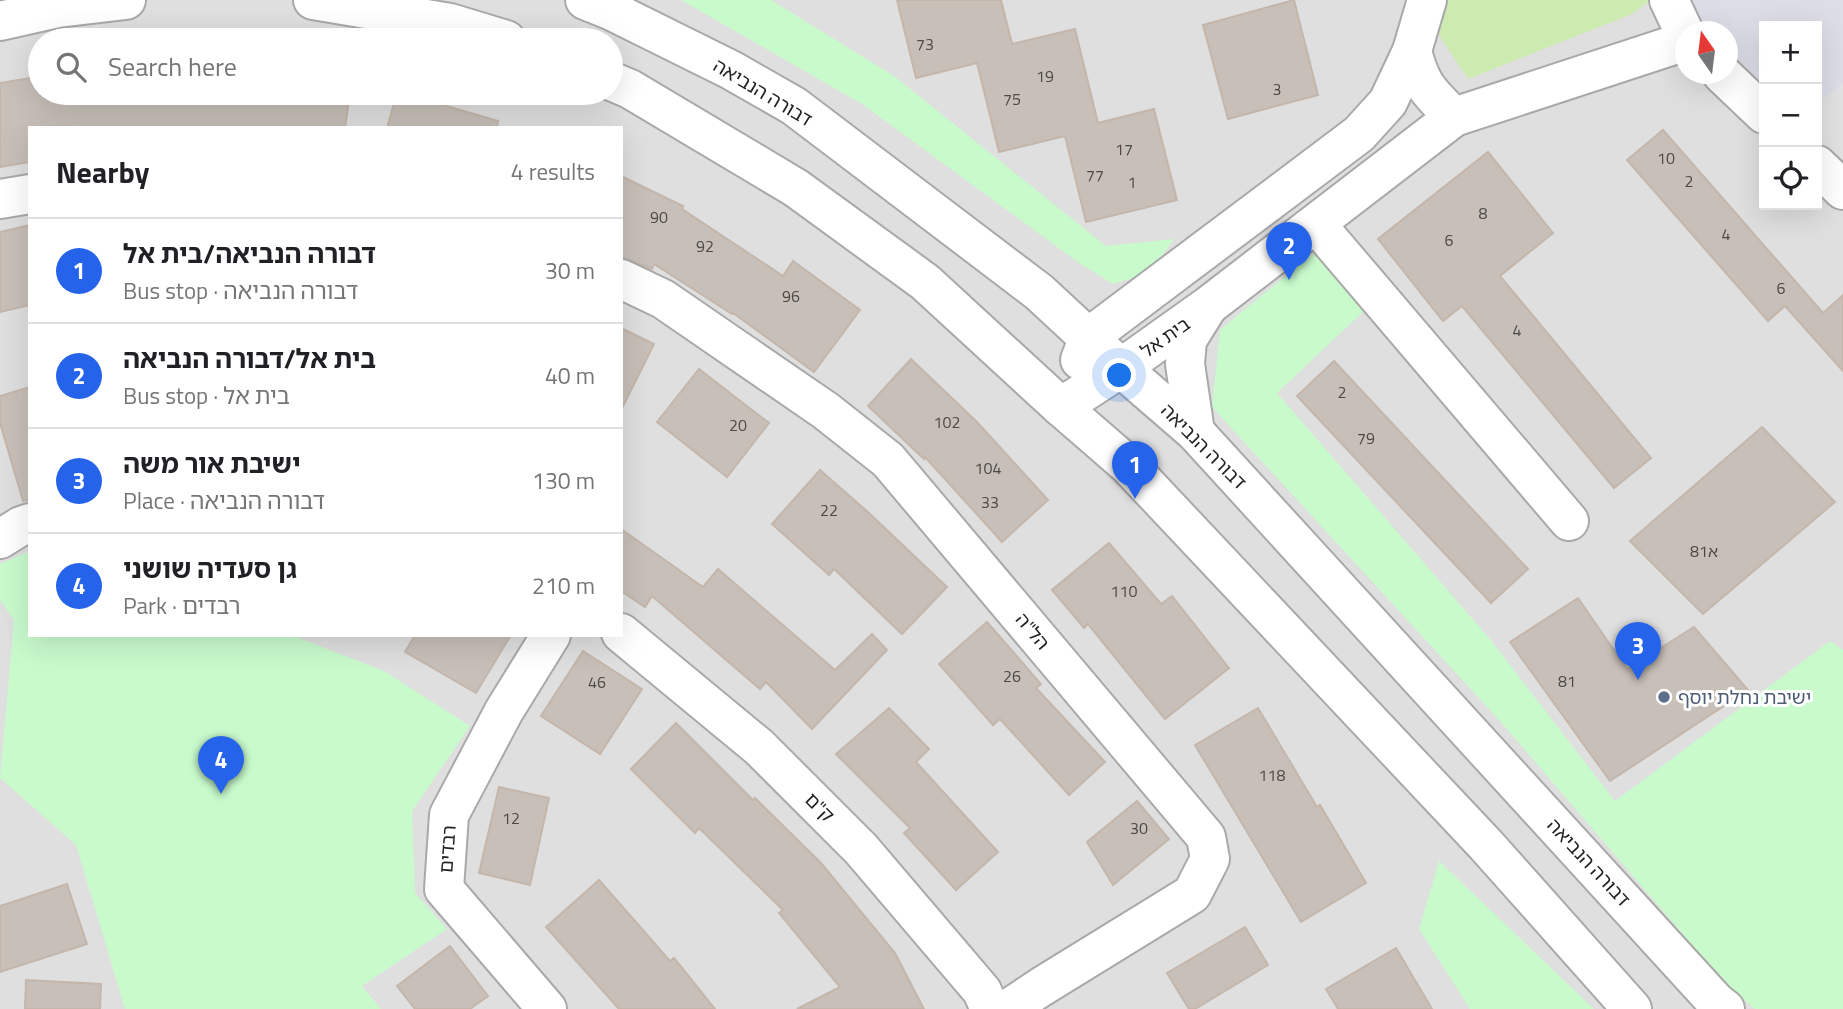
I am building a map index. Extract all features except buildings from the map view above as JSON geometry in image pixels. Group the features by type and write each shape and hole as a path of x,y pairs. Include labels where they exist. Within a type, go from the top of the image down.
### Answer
{"street":[{"path":"0,21 86,2 125,0"},
{"path":"313,0 466,28"},
{"name":"דבורה הנביאה","path":"585,0 731,71 794,106 1039,292 1195,432 1725,1009"},
{"path":"1061,407 1089,337 1359,134 1388,102 1412,51 1427,0"},
{"path":"1669,0 1678,21"},
{"name":"בית אל","path":"1061,407 1208,306 1454,117 1675,44"},
{"path":"1412,51 1424,87 1454,117"},
{"path":"1732,84 1759,109"},
{"path":"623,87 796,188 925,282 1129,466 1486,845 1632,1009"},
{"path":"1822,170 1843,190"},
{"path":"0,199 28,194"},
{"path":"1316,224 1569,521"},
{"name":"הל\"ה","path":"623,280 663,299 826,411 888,460 1206,837 1210,859 1192,894 1009,1009"},
{"path":"1195,432 1185,364 1187,340 1208,306"},
{"path":"0,539 28,524"},
{"name":"ק\"ם","path":"623,634 759,747 861,849 982,991 990,1009"},
{"name":"רבדים","path":"547,1009 444,889 449,815 504,711 550,637"}],"shaded area":[{"path":"0,0 1843,0 1843,1009 0,1009"},
{"path":"1669,0 1843,0 1843,83 1822,100 1822,21 1759,21 1759,108 1737,84 1738,21 1680,21"},
{"path":"1843,83 1843,161 1822,141 1822,100"}],"green space":[{"path":"681,0 771,0 894,76 1106,246 1174,239 1150,272 1113,284 1079,263 862,104"},
{"path":"1441,0 1651,0 1632,14 1468,79 1429,20"},
{"path":"1318,249 1367,308 1277,393 1489,638 1615,801 1830,641 1843,650 1843,1009 1755,1009 1723,981 1500,721 1212,407 1220,330"},
{"path":"28,552 28,637 296,637 384,671 470,726 412,811 415,893 447,929 362,986 381,1009 125,1009 76,845 0,778 14,620 0,600 0,564"},
{"path":"1439,861 1594,1009 1470,1009 1419,929"}],"place":[{"name":"בית אל/דבורה הנביאה","path":"1289,280"},
{"name":"דבורה הנביאה/בית אל","path":"1135,499"},
{"name":"ישיבת אור משה","path":"1638,680"},
{"name":"ישיבת נחלת יוסף","path":"1664,697"},
{"name":"גן סעדיה שושני","path":"221,794"}]}
